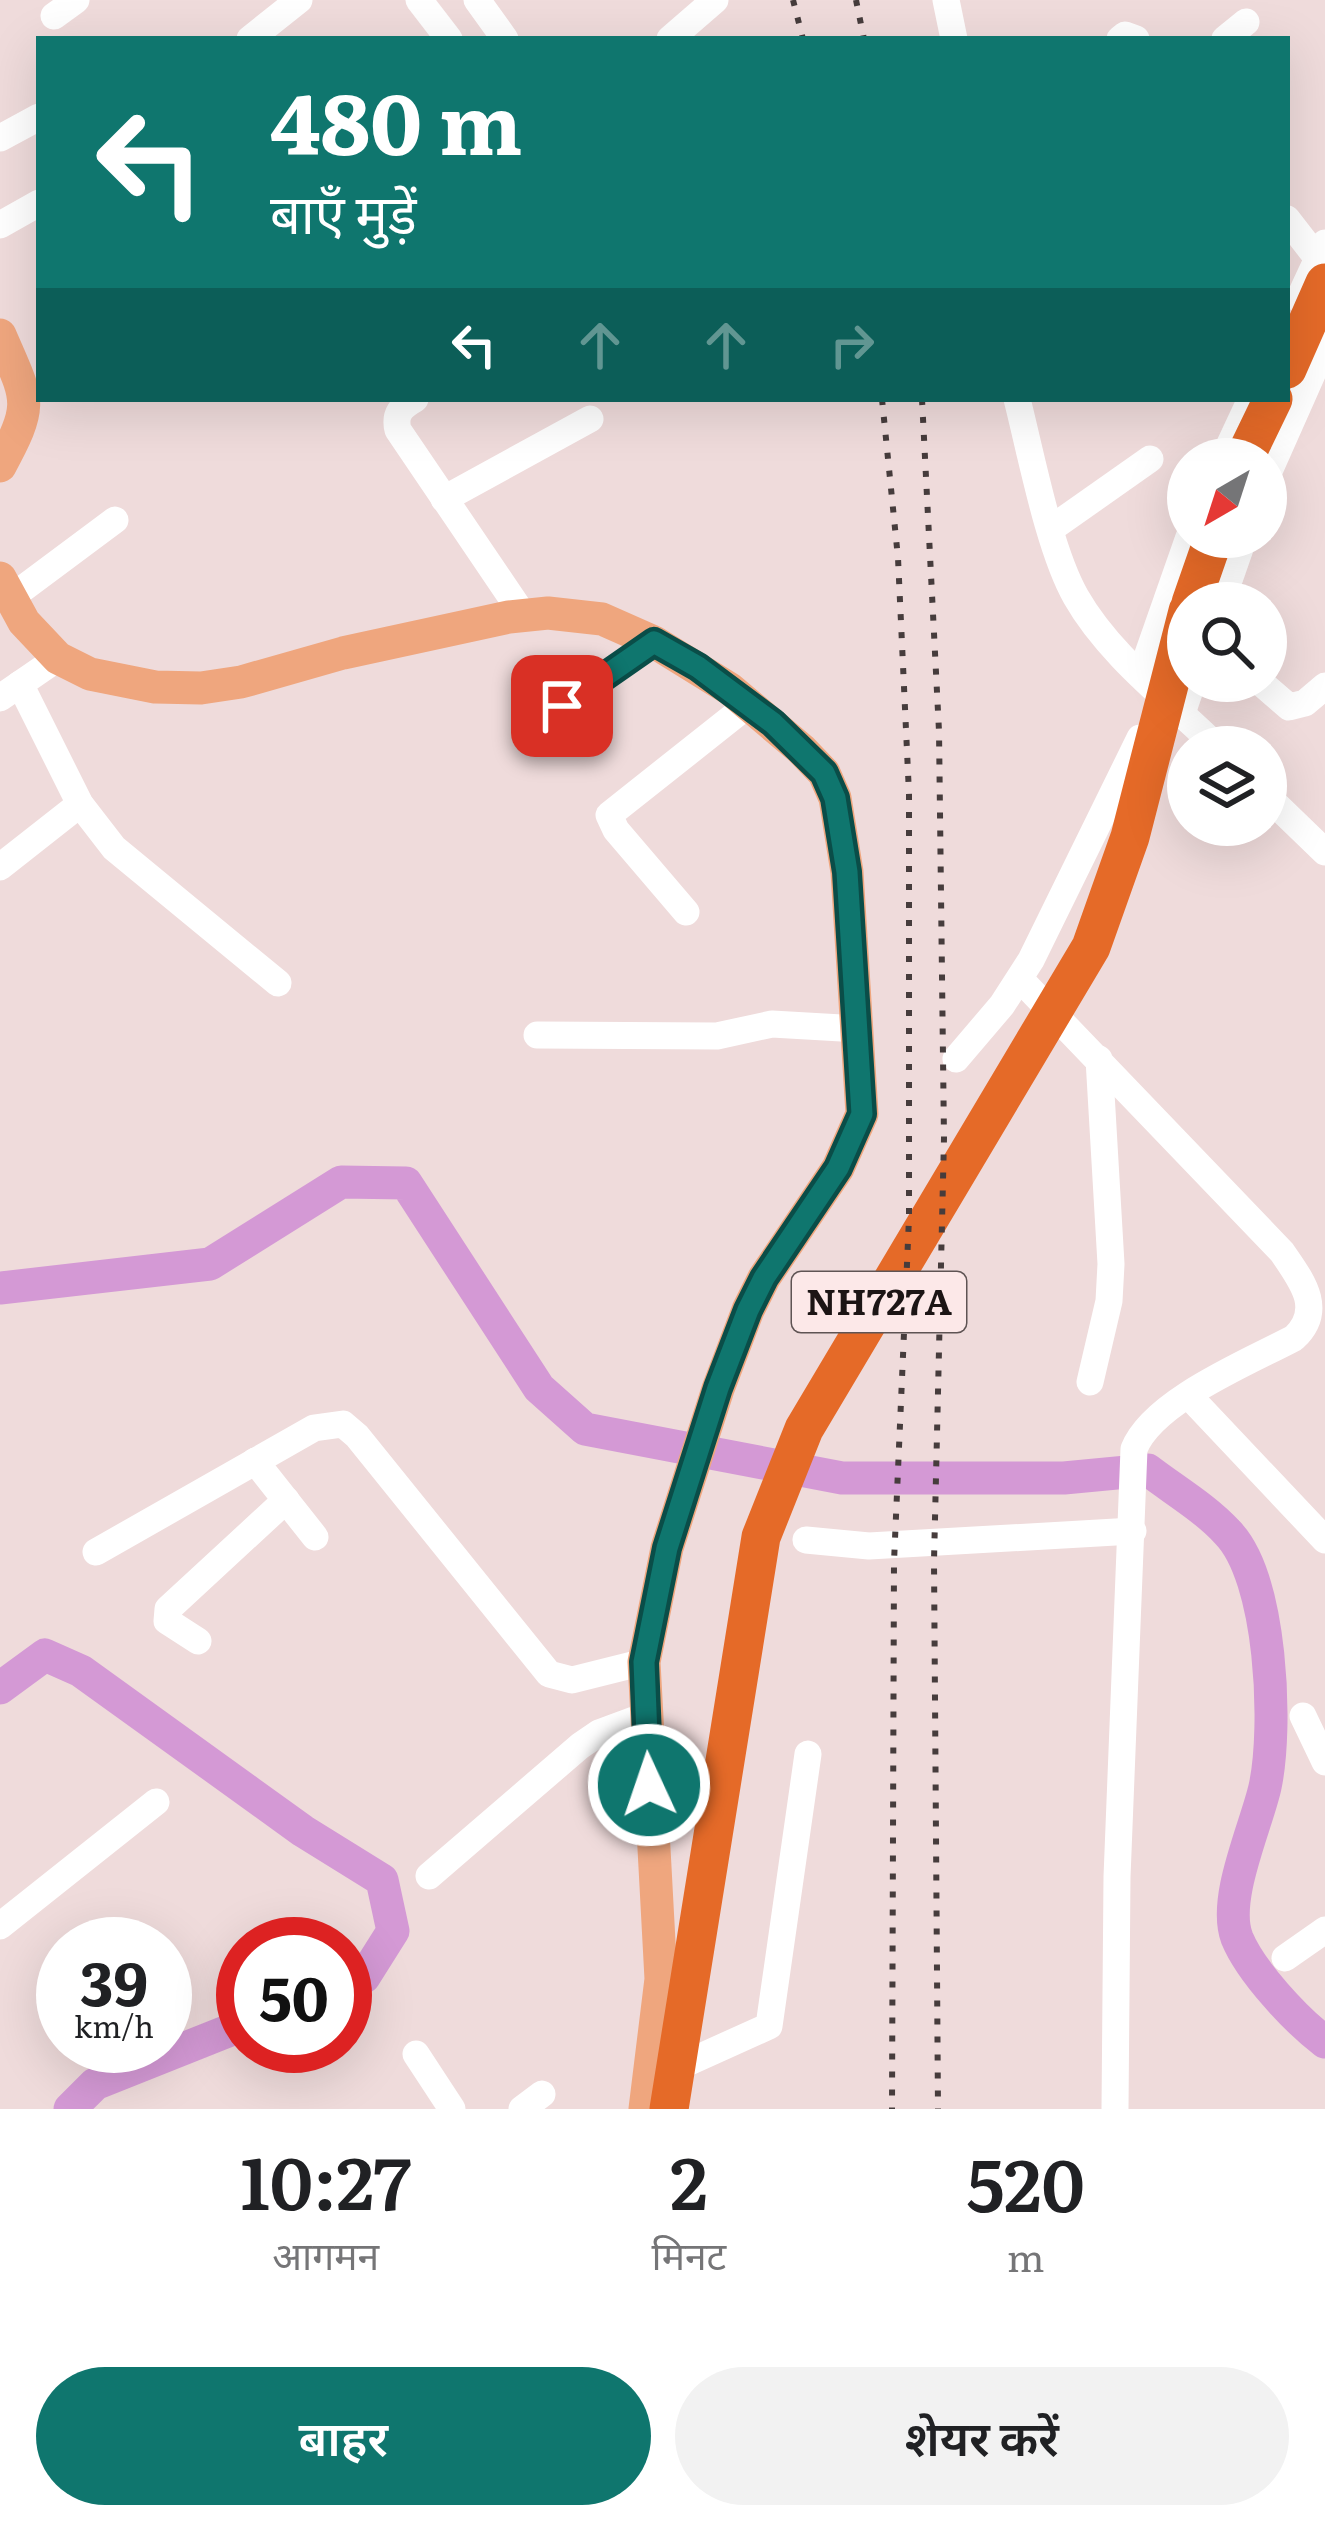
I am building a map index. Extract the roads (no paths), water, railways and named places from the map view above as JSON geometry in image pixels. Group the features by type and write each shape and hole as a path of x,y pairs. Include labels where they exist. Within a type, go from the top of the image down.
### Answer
{"highway":[{"path":"1290,360 1323,262"},
{"path":"1254,438 1272,402"},
{"name":"NH727A","path":"669,2109 761,1538 779,1484 804,1429 1091,947 1130,837 1167,693"}],"main road":[{"path":"0,335 24,390 26,410 0,466"},
{"path":"5,588 38,640 58,658 90,674 123,682 201,688 524,616 548,613 602,619 698,667 749,704 824,773 835,798 843,832 862,1114 853,1139 764,1278 718,1388 667,1548 644,1662 661,1978 645,2109"}],"street":[{"path":"280,29 299,0"},
{"path":"419,0 446,36"},
{"path":"477,0 503,36"},
{"path":"673,36 715,0"},
{"path":"946,0 953,36"},
{"path":"0,138 36,118"},
{"path":"0,225 36,204"},
{"path":"1290,223 1323,262 1290,320"},
{"path":"1284,438 1325,345"},
{"path":"407,402 395,420 398,430 524,616"},
{"path":"1018,402 1074,593 1115,648 1195,726"},
{"path":"1232,438 1250,402"},
{"path":"444,499 590,419"},
{"path":"1052,528 1150,459"},
{"path":"5,588 115,520"},
{"path":"956,1059 1020,980 1125,775 1183,558"},
{"path":"531,727 654,642"},
{"path":"58,658 10,691 80,805 114,848 278,982"},
{"path":"1283,702 1289,707 1305,703 1325,686"},
{"path":"1182,713 1186,702"},
{"path":"686,912 616,830 609,815 749,704"},
{"path":"0,867 80,805"},
{"path":"1287,815 1325,852"},
{"path":"1020,980 1282,1252 1310,1299 1314,1334 1294,1338 1189,1396 1144,1430 1134,1449 1117,1877 1115,2109"},
{"path":"537,1035 717,1036 772,1024 859,1029"},
{"path":"1081,1042 1111,1264 1109,1301 1090,1382"},
{"path":"1189,1396 1325,1540"},
{"path":"96,1552 314,1428 343,1424 549,1674 572,1680 644,1662"},
{"path":"256,1461 315,1537"},
{"path":"198,1641 167,1621 168,1609 286,1500"},
{"path":"806,1540 869,1546 1133,1524"},
{"path":"429,1876 580,1745 645,1716"},
{"path":"1303,1716 1325,1762"},
{"path":"679,2049 769,2026 808,1754"},
{"path":"0,1926 156,1802"},
{"path":"1285,1958 1322,1938"},
{"path":"416,2054 452,2109"}],"waterway":[{"path":"0,1288 210,1264 341,1182 406,1183 539,1388 585,1429 842,1478 1064,1478 1148,1470 1227,1532 1254,1582 1268,1654 1271,1728 1265,1787 1237,1884 1234,1922 1237,1938 1263,1980 1325,2042"},
{"path":"0,1688 45,1655 81,1671 303,1831 382,1880 393,1931 372,1964"},
{"path":"70,2109 95,2084 216,2036"}],"railway":[{"path":"793,0 802,36"},
{"path":"856,0 863,36"},
{"path":"882,402 898,558 909,794 909,1218 894,1562 892,2109"},
{"path":"922,402 939,731 944,1138 934,1561 938,2109"}]}
